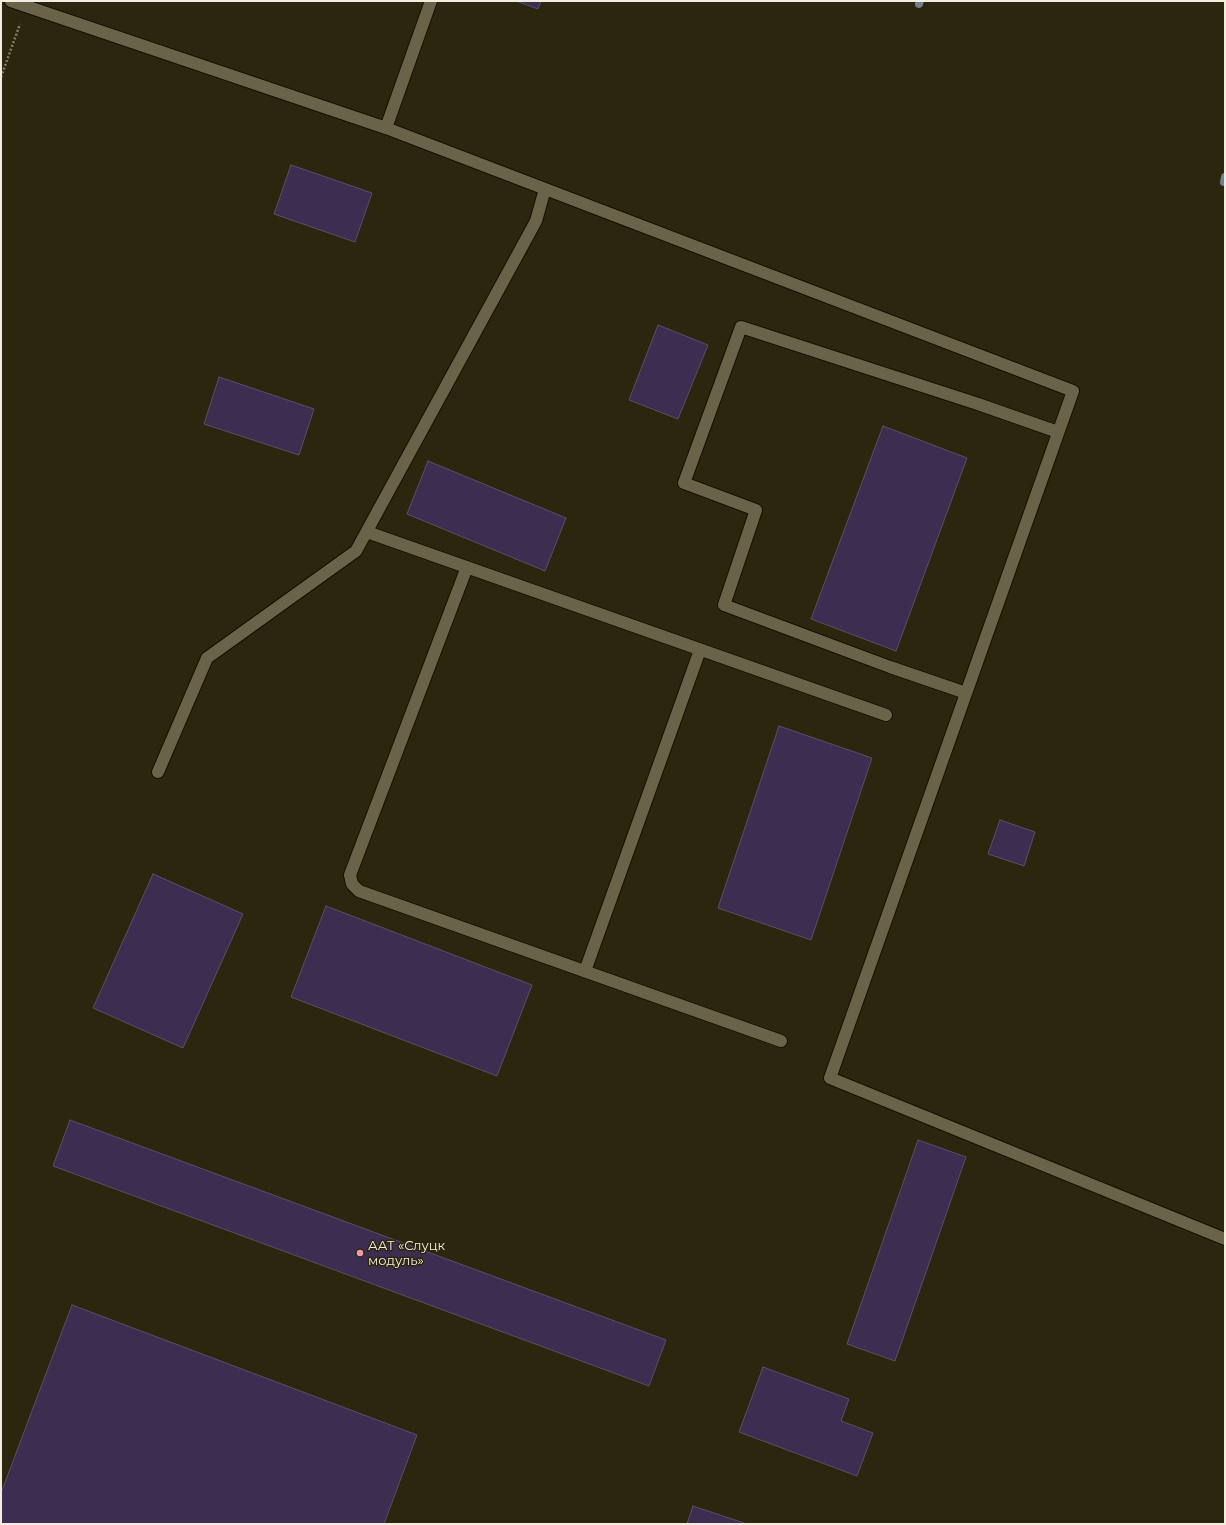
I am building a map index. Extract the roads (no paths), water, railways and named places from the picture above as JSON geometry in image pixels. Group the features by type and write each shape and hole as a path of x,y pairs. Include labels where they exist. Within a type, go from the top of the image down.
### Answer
{"street":[{"path":"11,1 386,128 1073,391 830,1078 1225,1239"},
{"path":"386,128 431,1"},
{"path":"158,772 207,658 356,551 536,221 545,189"},
{"path":"966,692 890,667 724,605 756,510 684,482 741,327 978,404 1058,432"},
{"path":"367,532 886,715"},
{"path":"467,568 350,875 352,884 359,891 781,1041"},
{"path":"585,972 700,650"}],"waterway":[{"path":"1224,182 1225,177"}],"place":[{"name":"ААТ «Слуцк модуль»","path":"360,1253"}]}
